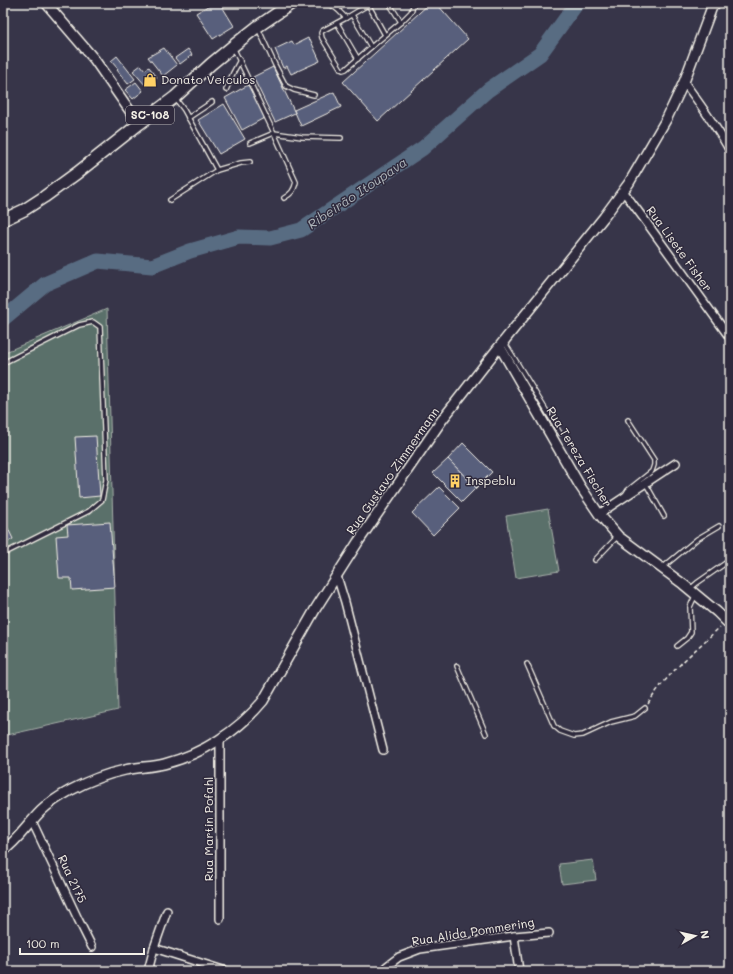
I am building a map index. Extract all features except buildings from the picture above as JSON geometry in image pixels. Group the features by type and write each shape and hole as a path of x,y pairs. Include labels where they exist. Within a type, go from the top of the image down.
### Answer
{"main road":[{"name":"SC-108","path":"3,220 24,210 84,168 174,97 233,46 292,3"}],"street":[{"path":"46,3 94,59 139,124"},
{"name":"Rua Gustavo Zimmermann","path":"3,851 10,846 32,821 52,802 71,790 96,779 124,770 164,764 188,756 220,740 245,720 263,701 316,608 369,525 442,420 624,192 667,118 684,82 712,7 716,3"},
{"path":"684,82 730,151"},
{"name":"Rua Lisete Fisher","path":"624,192 730,338"},
{"name":"Rua Tereza Fischer","path":"502,344 580,486 599,514 618,536 693,592 717,612 728,624"},
{"path":"599,514 676,464"},
{"path":"337,576 383,750"},
{"name":"Rua Martin Pofahl","path":"220,740 220,919"},
{"name":"Rua 2175","path":"32,821 92,946"},
{"path":"148,971 154,948 167,911"},
{"name":"Rua Alida Pommering","path":"382,971 399,957 420,949 514,936 549,933"},
{"path":"514,936 519,971"},
{"path":"154,948 226,971"}],"lane":[{"path":"315,3 331,5 346,18"},
{"path":"337,10 348,3"},
{"path":"389,3 401,22"},
{"path":"385,35 370,6 366,6 321,32 322,38 341,69 346,70 411,12 413,6 412,3"},
{"path":"352,15 371,47"},
{"path":"337,23 358,59"},
{"path":"257,28 286,86 294,90 314,95"},
{"path":"233,46 296,182 295,189 290,195 284,198"},
{"path":"226,90 240,60"},
{"path":"174,97 188,118 217,170"},
{"path":"188,118 212,102"},
{"path":"250,143 274,133 302,137 341,138"},
{"path":"170,200 217,170 250,162"},
{"path":"3,363 79,325 93,322 100,327 106,480 102,500 89,511 3,554"},
{"path":"502,344 560,433"},
{"path":"624,498 625,493 652,471 654,465 654,460 628,420"},
{"path":"646,484 664,516"},
{"path":"662,568 697,539 719,526"},
{"path":"595,560 618,536"},
{"path":"676,646 687,638 691,632 690,607 693,592 697,583 730,560"},
{"path":"527,664 554,726 560,732 574,736 583,735 611,722 635,716 645,708"},
{"path":"457,666 486,734"}],"path":[{"path":"645,708 652,696 664,682 728,624"},
{"path":"3,966 6,971"}],"green space":[{"path":"107,309 118,710 3,736 3,353"},
{"path":"548,509 559,571 516,578 506,516"},
{"path":"593,860 596,880 562,884 559,864"}],"waterway":[{"name":"Ribeirão Itoupava","path":"3,319 45,284 98,261 152,266 190,251 239,237 270,238 301,230 423,148 488,90 540,54 577,3"}],"place":[{"name":"Donato Veículos","path":"150,80"},
{"name":"Inspeblu","path":"455,481"}]}
